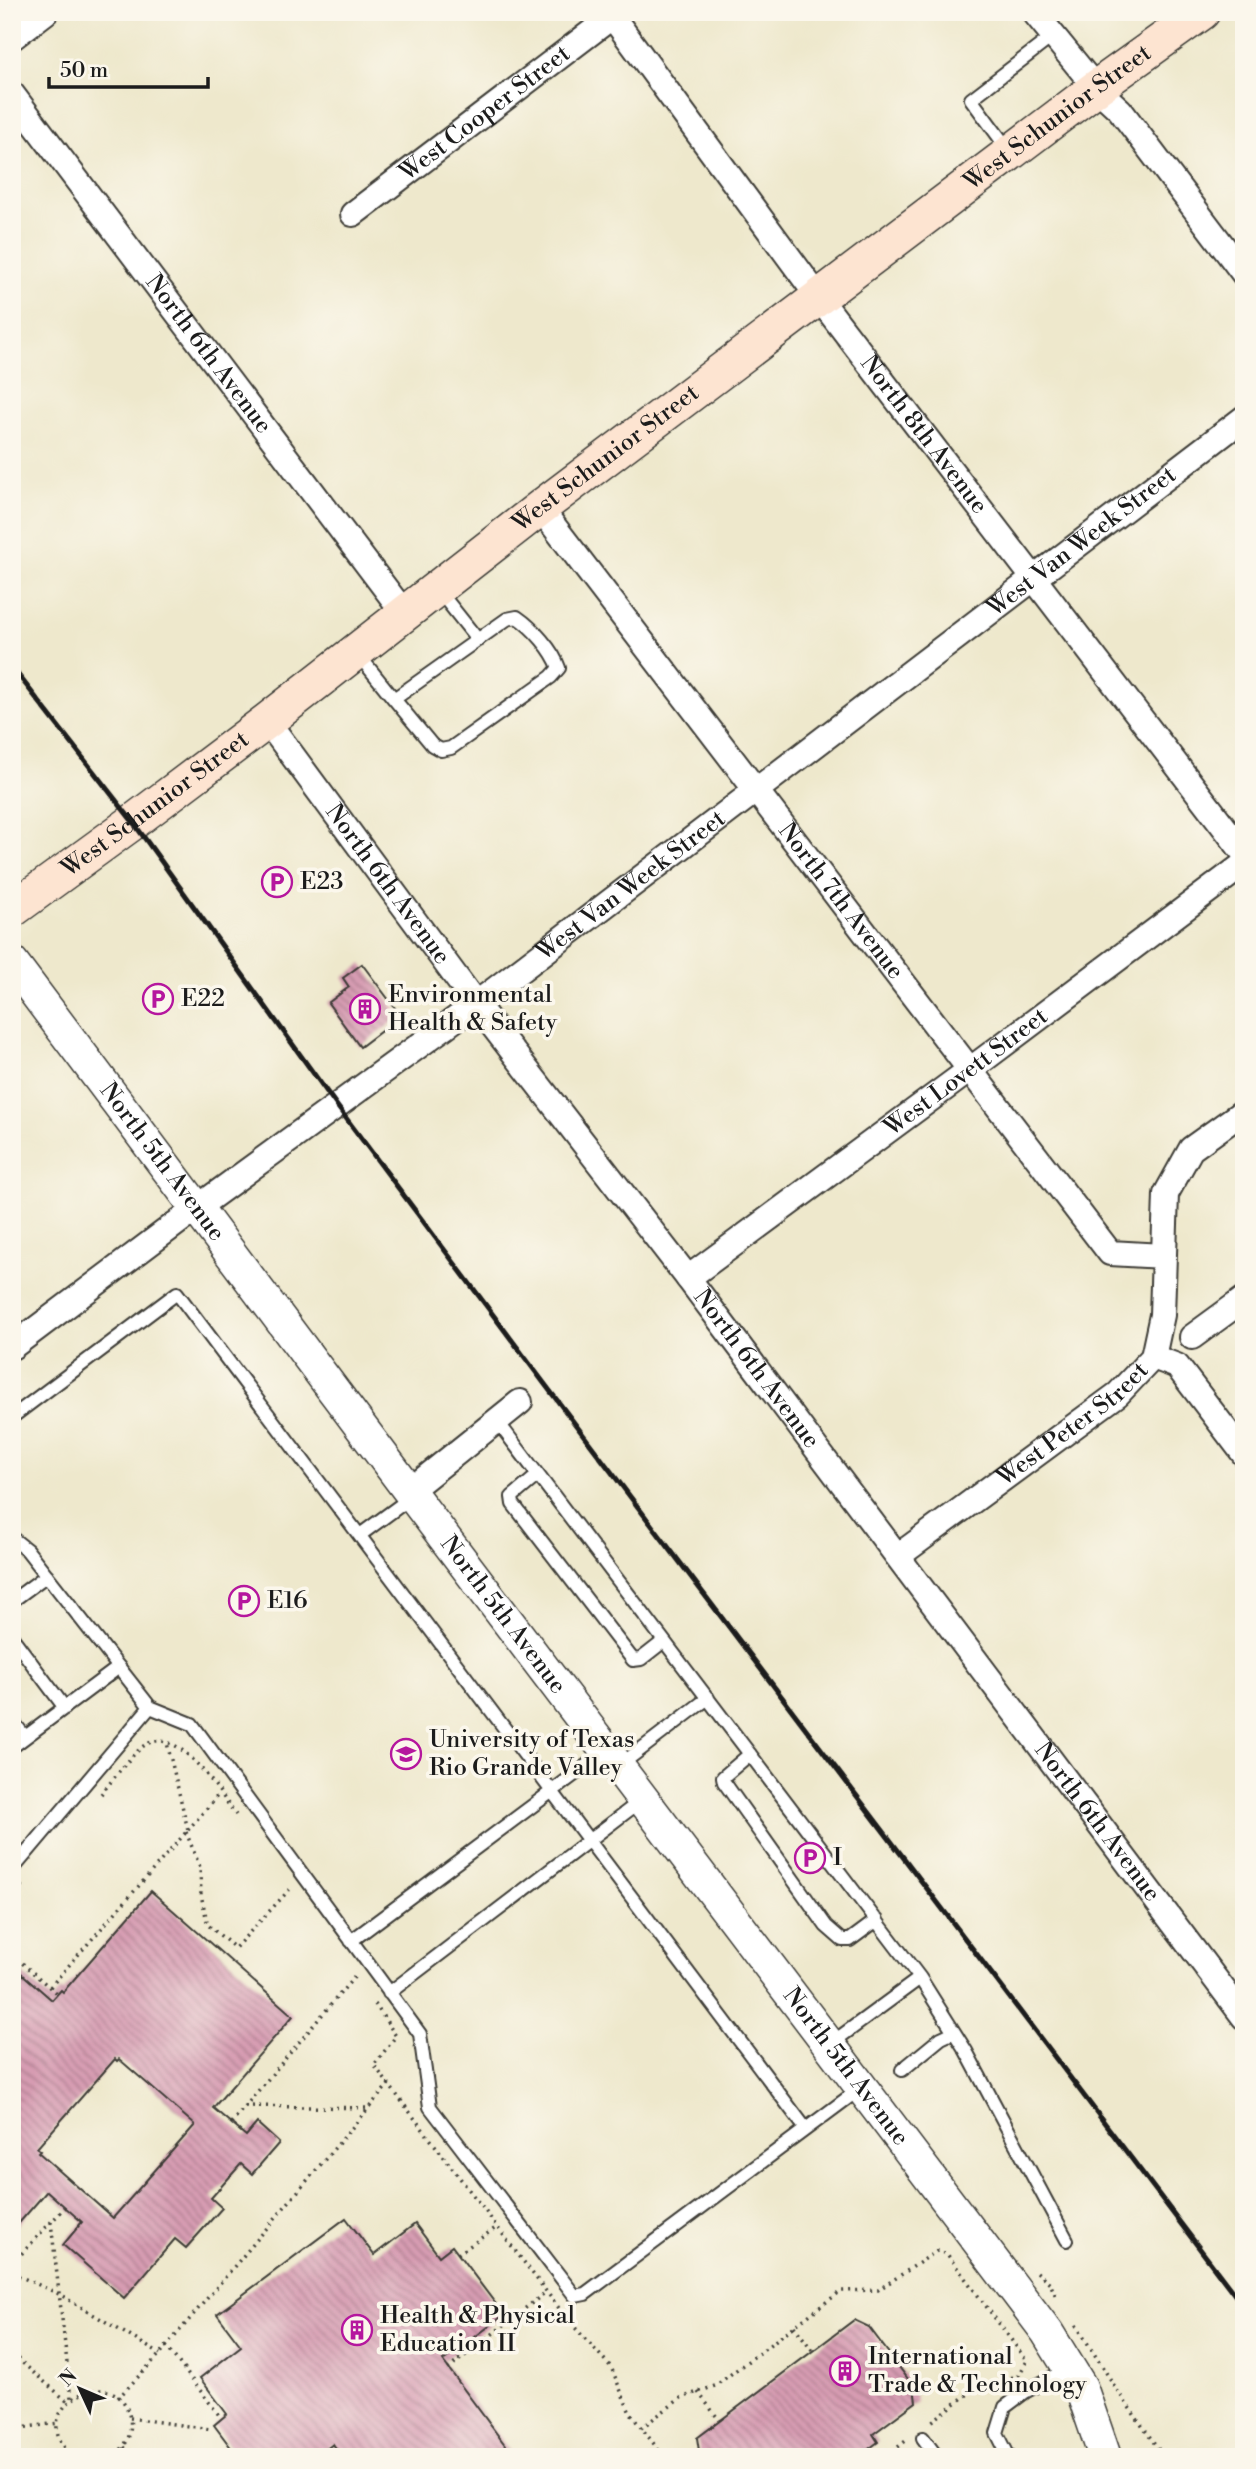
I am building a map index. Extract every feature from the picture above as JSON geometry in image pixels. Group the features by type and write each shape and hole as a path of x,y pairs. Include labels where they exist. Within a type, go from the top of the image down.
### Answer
{"main road":[{"name":"West Schunior Street","path":"12,910 357,653 436,588 1096,88 1202,12"}],"street":[{"path":"12,38 46,12"},
{"path":"1034,12 1096,88 1120,110 1244,274"},
{"name":"West Cooper Street","path":"353,214 613,14"},
{"name":"North 8th Avenue","path":"613,14 819,298 1244,853"},
{"name":"North 6th Avenue","path":"12,94 404,613"},
{"name":"West Van Week Street","path":"12,1347 476,1004 1244,418"},
{"name":"North 7th Avenue","path":"540,509 1110,1252 1163,1256"},
{"name":"North 6th Avenue","path":"267,721 476,1004 688,1278 1244,2017"},
{"name":"West Lovett Street","path":"688,1278 1244,864"},
{"name":"North 5th Avenue","path":"12,962 861,2088 1061,2320 1069,2368 1082,2387 1105,2457"},
{"name":"West Peter Street","path":"898,1556 1118,1394 1153,1357 1162,1315 1166,1194 1191,1149 1244,1111"},
{"path":"1192,1337 1244,1299"},
{"path":"1153,1357 1177,1366 1244,1454"},
{"path":"411,1493 520,1402"}],"lane":[{"path":"1010,153 971,99 1053,36"},
{"path":"436,588 478,640"},
{"path":"357,653 394,699 432,746 441,750 451,748 551,677 559,668 556,659 526,623 517,617 507,620 394,699"},
{"path":"12,1417 177,1293 806,2129"},
{"path":"497,1421 920,1978 954,2032 1068,2239"},
{"path":"538,1475 517,1490 512,1497 513,1504 537,1536 633,1660 641,1659 664,1641"},
{"path":"360,1535 411,1493"},
{"path":"12,1538 27,1550 150,1707 192,1724 420,2035 430,2107 575,2296 585,2294 861,2088"},
{"path":"12,1601 47,1575"},
{"path":"12,1637 65,1708"},
{"path":"12,1747 119,1667"},
{"path":"351,1941 553,1791 612,1759 708,1698"},
{"path":"12,1870 150,1707"},
{"path":"12,1720 25,1737"},
{"path":"750,1754 727,1772 723,1777 724,1782 826,1926 842,1940 850,1940 877,1920"},
{"path":"389,1993 643,1799"},
{"path":"829,2045 920,1978"},
{"path":"902,2070 941,2038 954,2032"},
{"path":"1009,2457 997,2433 1005,2407 1025,2392 1069,2368"},
{"path":"925,2432 937,2457"}],"path":[{"path":"98,1798 140,1748 152,1742 166,1742 188,1753 237,1817"},
{"path":"166,1742 187,1831 200,1867 201,1895 208,1925 235,1948 291,1888"},
{"path":"50,1987 219,1794"},
{"path":"12,1897 29,1877"},
{"path":"12,1954 57,1994"},
{"path":"231,2123 356,1976 348,1965"},
{"path":"118,2398 160,2354 389,2084"},
{"path":"245,2106 369,2108"},
{"path":"12,2264 66,2207"},
{"path":"51,2222 69,2400"},
{"path":"458,2253 497,2227"},
{"path":"641,2428 681,2398 715,2386 841,2291 878,2290 936,2251 947,2254 1027,2361 1019,2375 965,2396 925,2432"},
{"path":"1029,2266 1050,2283 1061,2320 1119,2393 1164,2457"},
{"path":"12,2273 59,2294 160,2354"},
{"path":"448,2369 547,2292"},
{"path":"794,2326 813,2351"},
{"path":"166,2346 219,2415"},
{"path":"12,2354 69,2400"},
{"path":"75,2457 62,2442 58,2430 59,2418 69,2400 80,2392 92,2390 103,2390 118,2398 130,2418 129,2438 113,2457"},
{"path":"698,2392 720,2421"},
{"path":"130,2418 210,2429"},
{"path":"12,2429 59,2424"},
{"path":"898,2447 907,2440"},
{"path":"220,2457 221,2445"},
{"path":"124,2447 135,2457"}],"building":[{"name":"Environmental Health & Safety","path":"362,964 401,1016 360,1047 328,1003 349,987 343,978"},
{"path":"151,1891 293,2016 213,2108 246,2136 257,2123 279,2143 252,2174 241,2164 211,2198 222,2208 186,2248 175,2239 124,2298 63,2245 82,2222 47,2191 12,2231 12,1965 52,2000 61,1990 63,1992","holes":["115,2059 119,2059 195,2125 113,2218 38,2152 40,2150 37,2148"]},
{"name":"Health & Physical Education II","path":"346,2218 374,2255 415,2224 439,2256 452,2246 504,2315 443,2361 514,2457 342,2457 333,2444 316,2457 238,2457 214,2425 227,2414 200,2378 241,2346 217,2314"},
{"name":"International Trade & Technology","path":"854,2320 869,2327 914,2387 916,2402 873,2434 878,2442 858,2457 700,2457 697,2438"}],"railway":[{"path":"12,667 133,822 337,1106 544,1383 1244,2307"}],"place":[{"name":"E23","path":"277,882"},
{"name":"E22","path":"158,999"},
{"name":"Environmental Health & Safety","path":"365,1009"},
{"name":"E16","path":"244,1601"},
{"name":"University of Texas Rio Grande Valley","path":"406,1754"},
{"name":"I","path":"810,1858"},
{"name":"Health & Physical Education II","path":"357,2330"},
{"name":"International Trade & Technology","path":"845,2371"}]}
